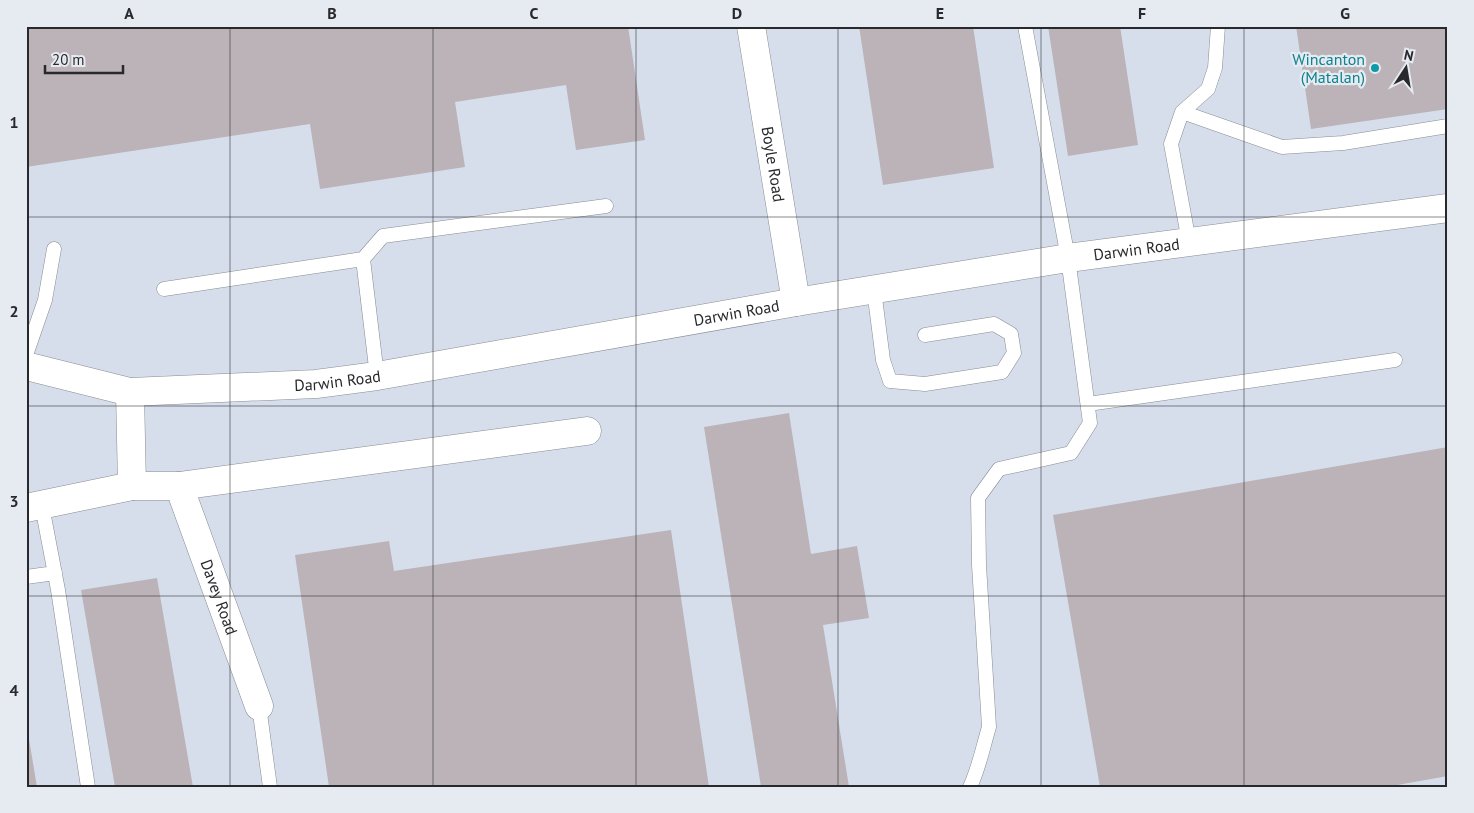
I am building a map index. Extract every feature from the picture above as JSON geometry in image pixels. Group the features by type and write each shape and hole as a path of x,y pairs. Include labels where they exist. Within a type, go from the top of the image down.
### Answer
{"street":[{"name":"Boyle Road","path":"751,26 796,302"},
{"name":"Darwin Road","path":"26,366 130,392 316,384 377,376 796,302 1068,258 1448,208"},
{"path":"130,392 132,486"},
{"path":"34,507 132,486 178,486 587,431"},
{"name":"Davey Road","path":"178,486 259,706"}],"lane":[{"path":"970,787 976,775 989,727 979,565 978,498 999,469 1071,454 1090,423 1068,258 1025,26"},
{"path":"1189,242 1171,144 1182,112 1208,90 1215,68 1218,26"},
{"path":"1182,112 1282,147 1343,143 1448,126"},
{"path":"164,289 363,259 383,236 606,206"},
{"path":"26,355 45,300 54,249"},
{"path":"363,259 377,376"},
{"path":"874,290 882,360 890,381 925,384 1002,372 1014,353 1010,334 994,324 925,335"},
{"path":"1088,404 1395,360"},
{"path":"34,507 55,573 88,787"},
{"path":"26,578 55,573"},
{"path":"259,706 270,787"}],"shaded area":[{"path":"26,26 1448,26 1448,787 26,787"}],"building":[{"path":"26,26 628,26 645,140 576,150 566,85 455,102 465,167 320,189 310,124 26,167"},
{"path":"859,26 973,26 994,168 883,185"},
{"path":"1048,26 1120,26 1138,145 1068,156"},
{"name":"Wincanton (Matalan)","path":"1296,26 1448,26 1448,109 1311,129"},
{"path":"789,413 811,554 857,546 869,618 823,625 849,787 761,787 704,427"},
{"path":"1448,447 1448,776 1386,787 1100,787 1053,515"},
{"path":"671,530 709,787 329,787 295,555 389,541 394,571"},
{"path":"157,578 193,787 115,787 81,590"},
{"path":"27,727 37,787 26,787"}],"place":[{"name":"Wincanton (Matalan)","path":"1375,68"}]}
